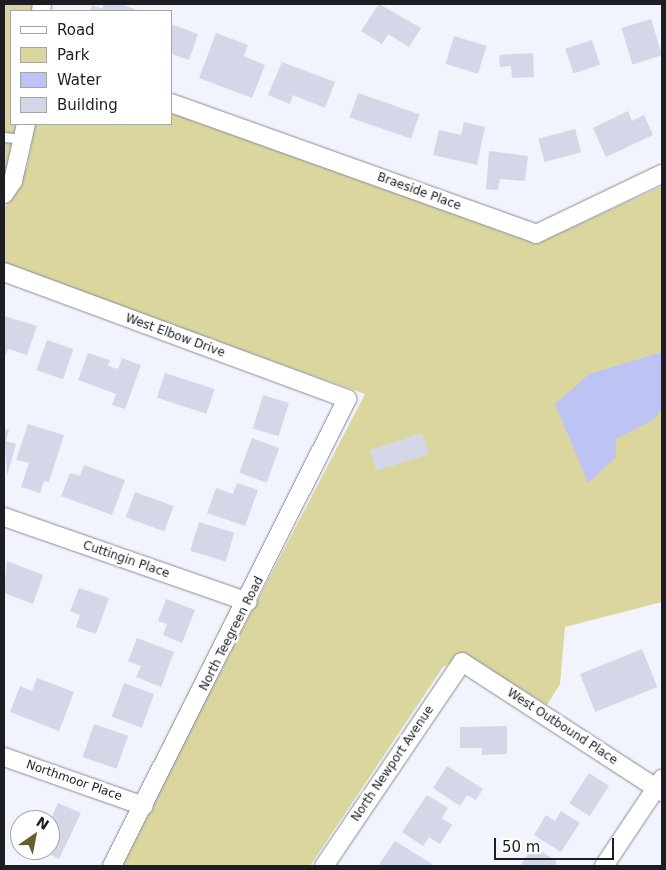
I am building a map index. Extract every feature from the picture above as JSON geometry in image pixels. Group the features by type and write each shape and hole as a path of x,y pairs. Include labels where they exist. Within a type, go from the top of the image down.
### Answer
{"street":[{"name":"Braeside Place","path":"172,103 536,234 662,174"},
{"path":"4,194 13,181 25,132"},
{"name":"West Elbow Drive","path":"4,272 347,399"},
{"name":"North Teegreen Road","path":"112,866 248,602 347,399"},
{"name":"Cuttingin Place","path":"4,517 248,602"},
{"name":"West Outbound Place","path":"462,662 660,786"},
{"name":"North Newport Avenue","path":"324,866 462,662"},
{"name":"Northmoor Place","path":"4,757 144,806"},
{"path":"604,866 660,786"}],"lane":[{"path":"4,137 25,132"}],"green space":[{"path":"4,4 33,4 33,10 10,10 10,125 18,125 4,180"},
{"path":"172,112 515,236 540,237 564,231 662,186 662,602 565,627 560,684 547,705 466,655 443,667 310,866 119,866 365,394 4,266 4,209 27,167 35,125 172,125"}],"water":[{"path":"662,352 662,407 655,419 616,439 616,457 588,483 555,404 589,374"}],"building":[{"path":"104,4 120,4 137,10 90,10 92,5 102,9"},
{"path":"379,4 421,28 409,47 388,34 382,44 361,31"},
{"path":"651,19 662,55 632,64 621,28"},
{"path":"172,24 198,34 189,60 172,54"},
{"path":"216,33 248,45 244,56 265,65 252,98 199,78"},
{"path":"454,36 487,46 478,74 446,64"},
{"path":"592,40 600,65 573,73 565,49"},
{"path":"533,53 534,77 512,78 511,66 500,67 499,55"},
{"path":"282,62 335,82 325,108 293,95 290,104 268,95"},
{"path":"358,93 419,114 411,139 350,118"},
{"path":"628,111 632,121 644,115 653,135 606,157 593,128"},
{"path":"464,122 485,127 477,165 433,155 439,130 461,135"},
{"path":"575,129 581,152 545,162 538,139"},
{"path":"489,151 528,156 525,181 500,179 498,190 486,189"},
{"path":"4,316 37,326 27,355 8,349 4,359"},
{"path":"47,340 73,349 63,379 37,370"},
{"path":"88,353 110,360 108,366 118,369 122,358 141,365 125,409 112,405 116,394 78,380"},
{"path":"165,373 214,389 206,414 157,398"},
{"path":"263,395 289,403 279,436 253,428"},
{"path":"28,424 64,435 49,482 44,481 40,493 21,487 29,463 16,460"},
{"path":"4,429 9,430 6,441 16,444 7,476"},
{"path":"422,433 429,454 376,471 370,450"},
{"path":"252,438 279,448 267,483 239,473"},
{"path":"84,465 125,480 112,515 61,496 70,473 80,476"},
{"path":"237,483 258,490 245,526 207,513 216,488 233,494"},
{"path":"135,492 174,506 164,531 126,517"},
{"path":"199,522 234,533 226,562 190,551"},
{"path":"7,561 43,575 33,604 4,593"},
{"path":"79,588 109,598 96,634 76,627 80,615 70,611"},
{"path":"166,599 195,610 182,643 163,635 167,624 158,621"},
{"path":"137,638 174,652 161,687 136,677 141,666 128,661"},
{"path":"642,649 657,687 595,712 580,674"},
{"path":"37,678 74,692 59,731 10,712 20,686 32,691"},
{"path":"124,683 154,694 142,728 112,717"},
{"path":"94,724 128,736 117,769 83,757"},
{"path":"507,726 507,754 482,755 482,748 460,748 460,727"},
{"path":"447,766 483,789 476,800 467,795 460,806 433,788"},
{"path":"589,773 609,786 590,816 569,803"},
{"path":"427,795 448,808 442,818 452,825 440,844 429,837 423,846 402,832"},
{"path":"58,803 81,813 60,857 60,810 55,810"},
{"path":"561,811 580,823 561,852 534,835 546,815 555,821"},
{"path":"395,841 432,864 430,866 378,866"},
{"path":"534,846 557,862 554,866 520,866"}]}
